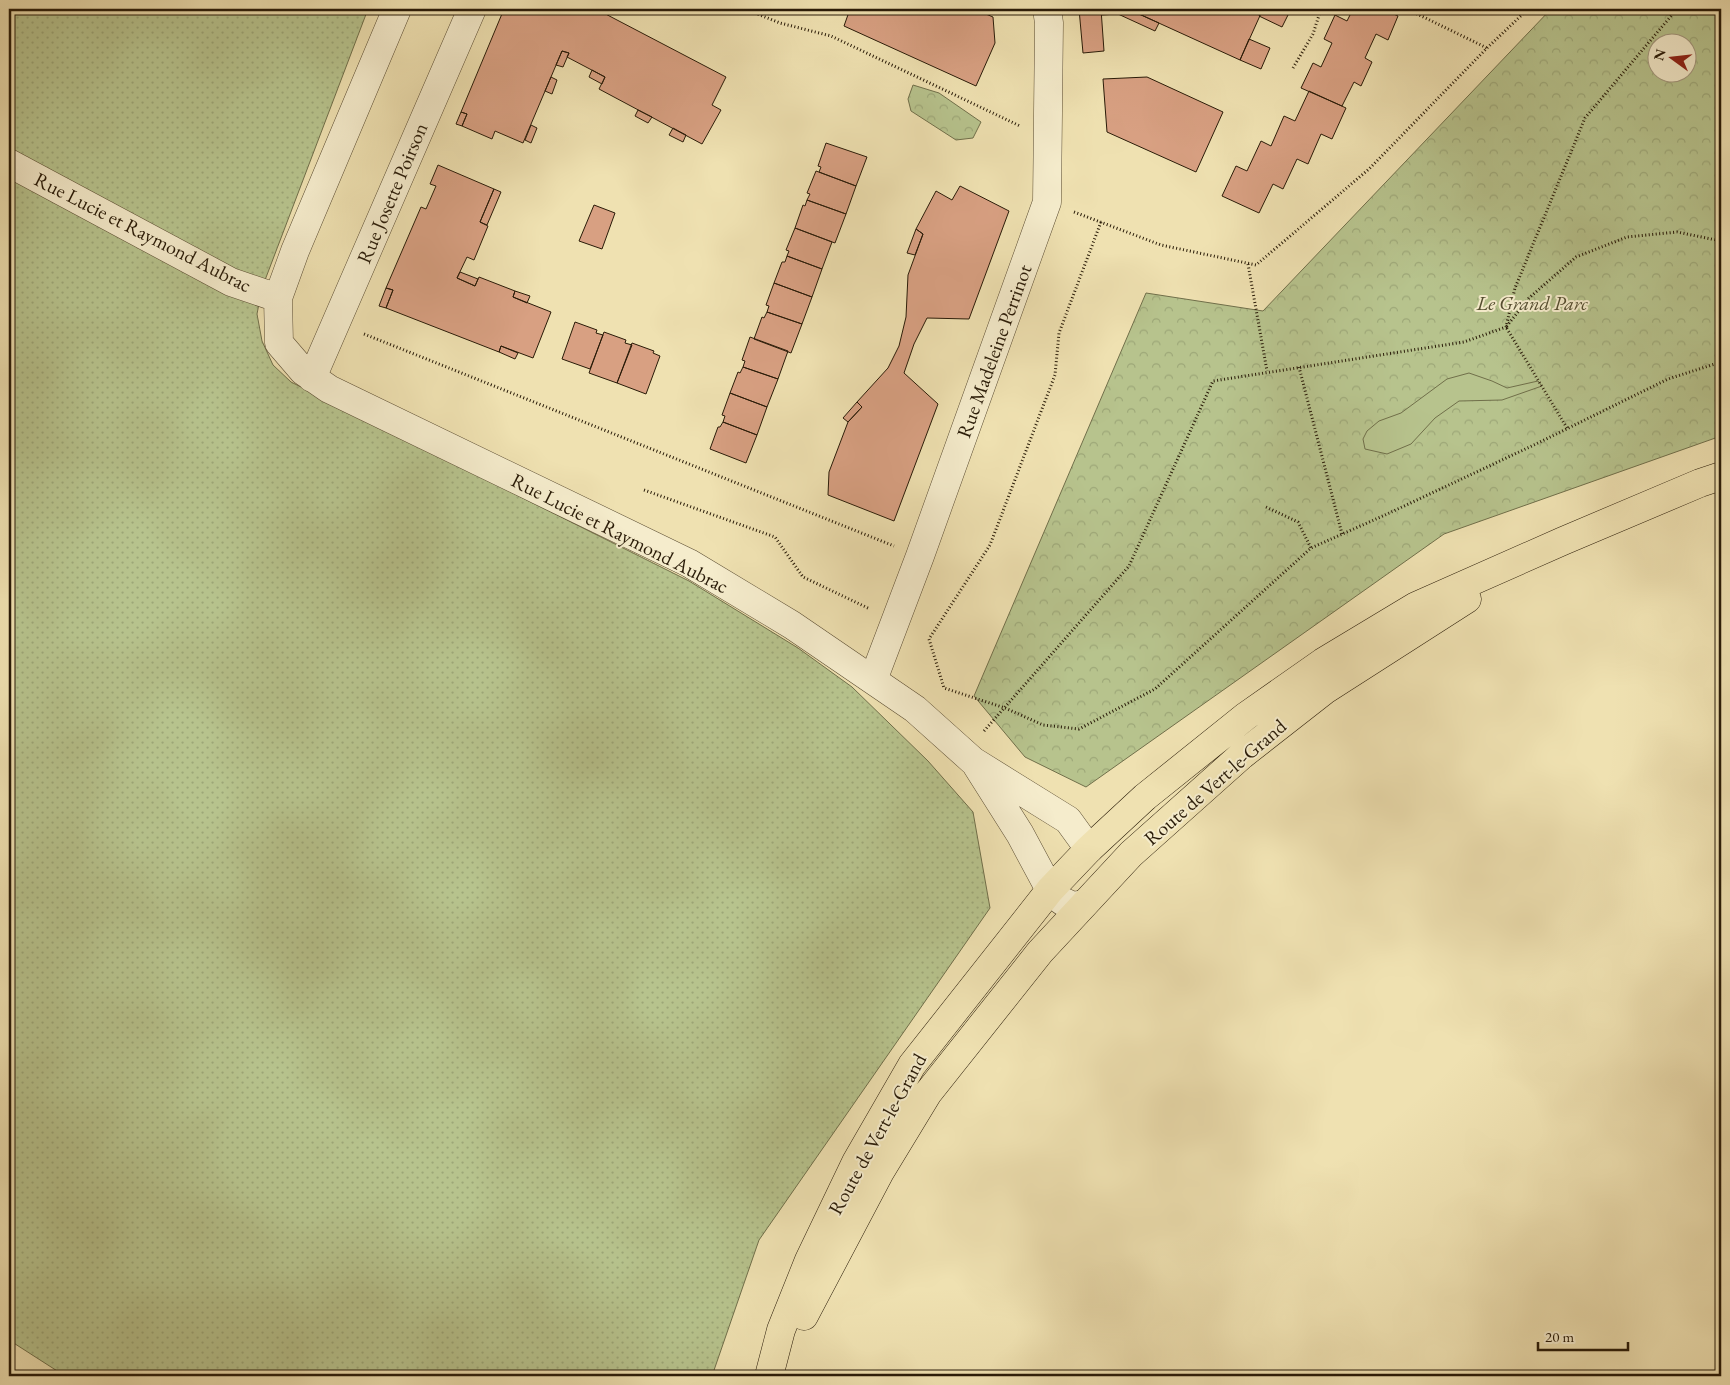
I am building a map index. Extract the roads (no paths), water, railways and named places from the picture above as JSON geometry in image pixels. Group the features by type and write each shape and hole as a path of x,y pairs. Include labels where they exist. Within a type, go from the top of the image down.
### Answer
{"main road":[{"name":"Route de Vert-le-Grand","path":"769,1376 781,1330 809,1260 856,1162 907,1073 912,1065 1065,898 1084,870 1089,848 1145,797 1246,716 1324,662 1416,606 1563,541 1700,483 1721,476"},
{"name":"Route de Vert-le-Grand","path":"774,1376 808,1306 876,1180 928,1093 1040,952 1065,898 1132,854 1234,762 1325,690 1427,624 1563,541"}],"street":[{"path":"278,298 295,252 397,9"},
{"name":"Rue Josette Poirson","path":"312,378 472,9"},
{"name":"Rue Madeleine Perrinot","path":"872,680 920,556 1047,202 1049,23 1047,9"},
{"name":"Rue Lucie et Raymond Aubrac","path":"9,163 231,282 278,298 279,343 303,371 312,378 329,389 689,563 792,625 915,709 969,758 1068,820 1089,848"},
{"name":"Rue Lucie et Raymond Aubrac","path":"969,758 1065,898"}],"park label":[{"name":"Le Grand Parc","path":"1532,303"}]}
